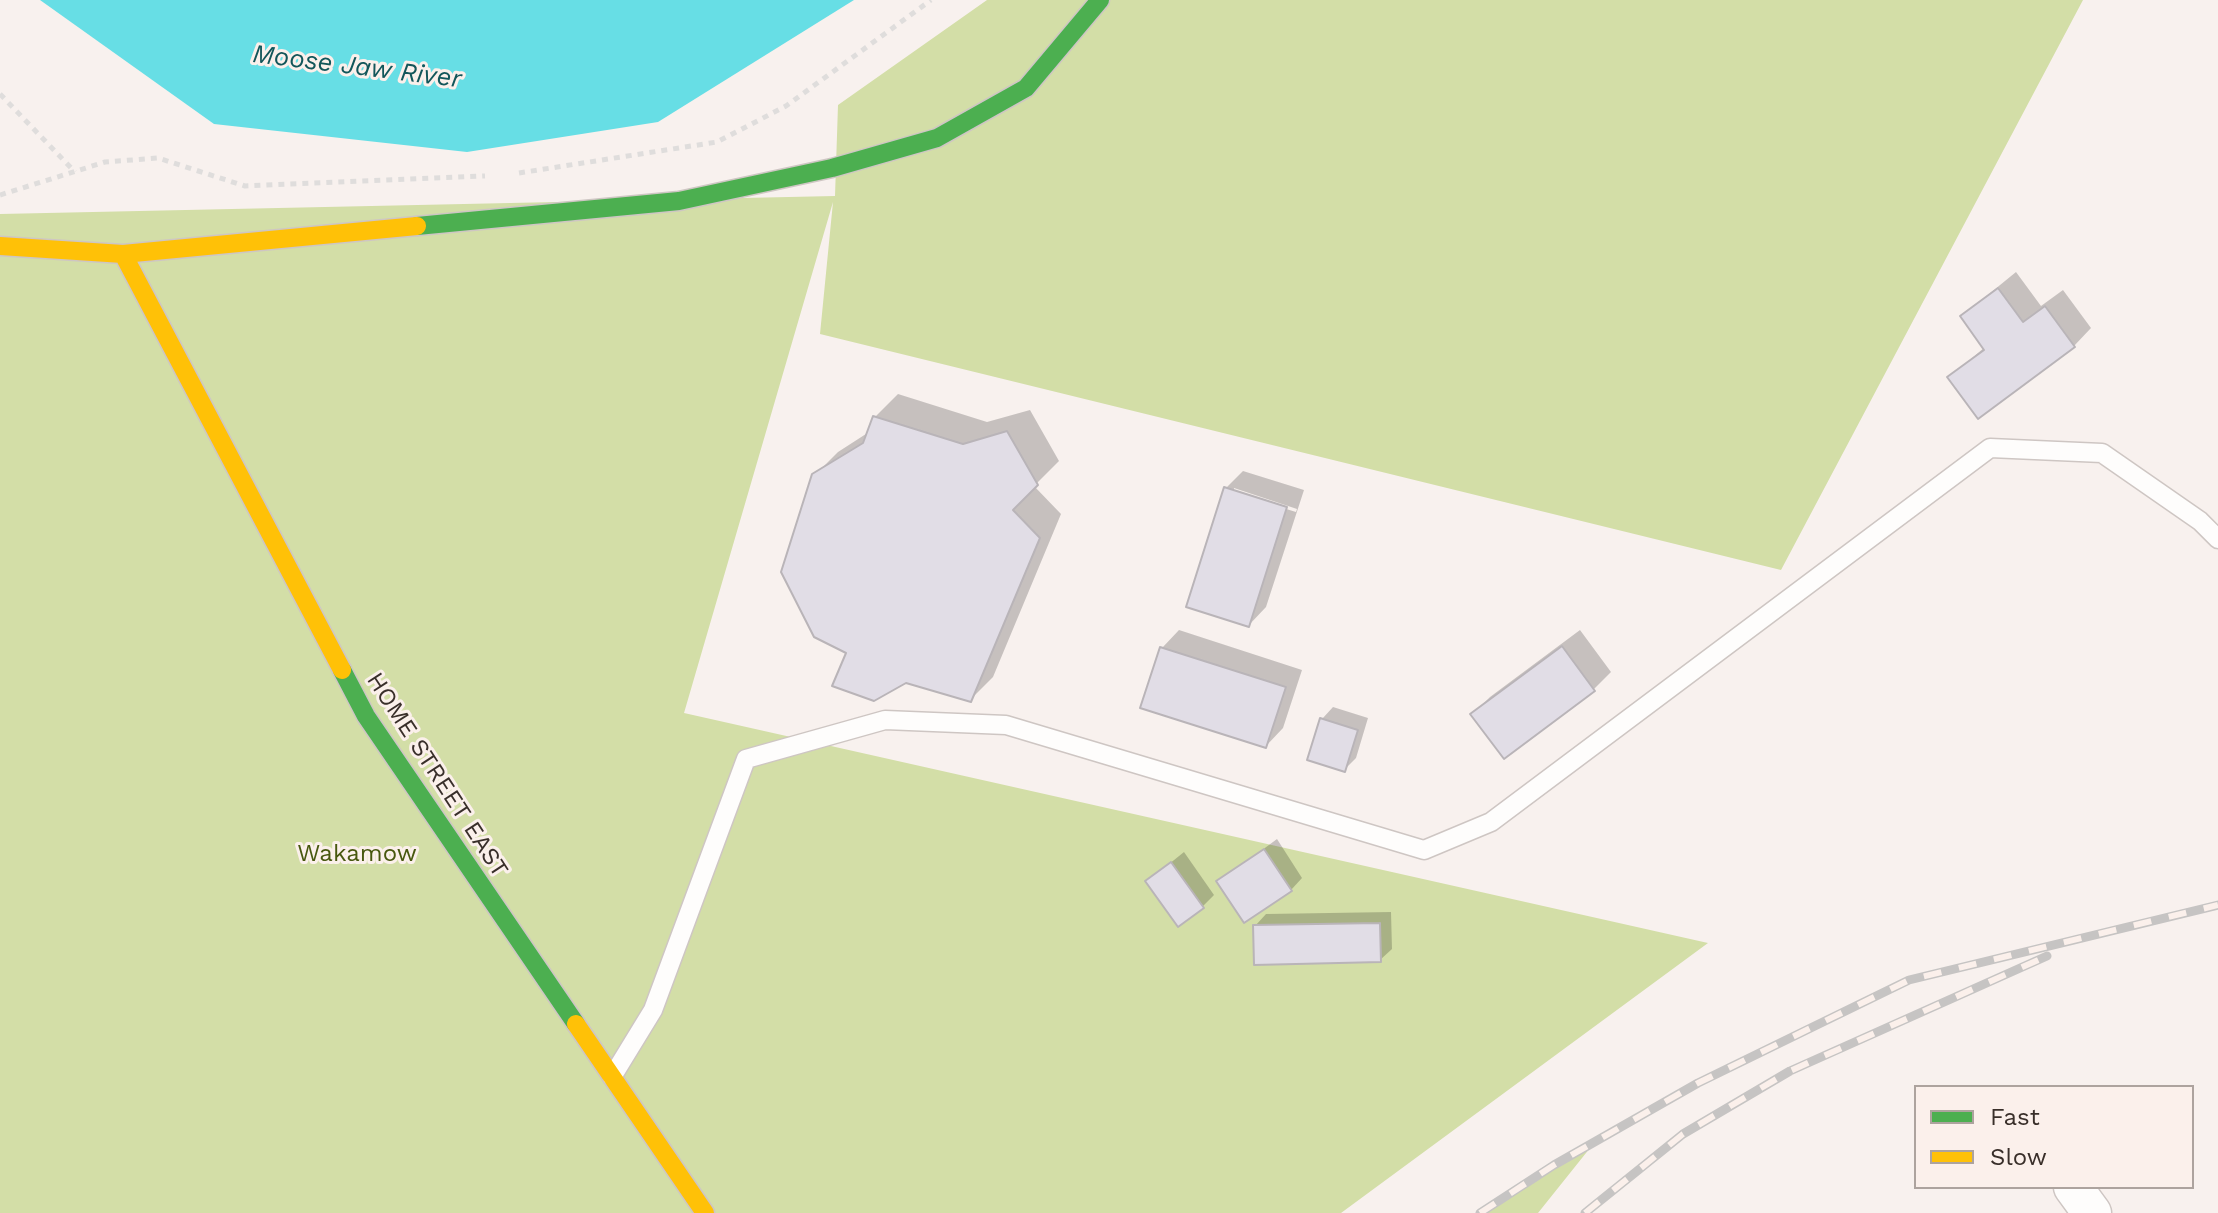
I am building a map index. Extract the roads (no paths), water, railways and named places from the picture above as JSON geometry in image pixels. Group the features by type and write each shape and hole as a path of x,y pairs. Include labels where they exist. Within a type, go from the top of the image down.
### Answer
{"street":[{"path":"0,246 123,254 679,201 832,168 937,138 1026,88 1100,0"},
{"name":"HOME STREET EAST","path":"123,254 366,716 705,1213"},
{"path":"2074,1189 2092,1213"}],"lane":[{"path":"611,1079 653,1010 746,759 885,720 1006,725 1424,850 1491,822 1990,448 2102,453 2200,521 2218,539"}],"water":[{"name":"Moose Jaw River","path":"40,0 854,0 658,122 467,152 214,124"}],"railway":[{"path":"1480,1213 1554,1165 1698,1083 1909,980 2218,905"},
{"path":"1585,1213 1683,1134 1790,1071 2047,956"}],"park label":[{"name":"Wakamow","path":"357,854"}]}
